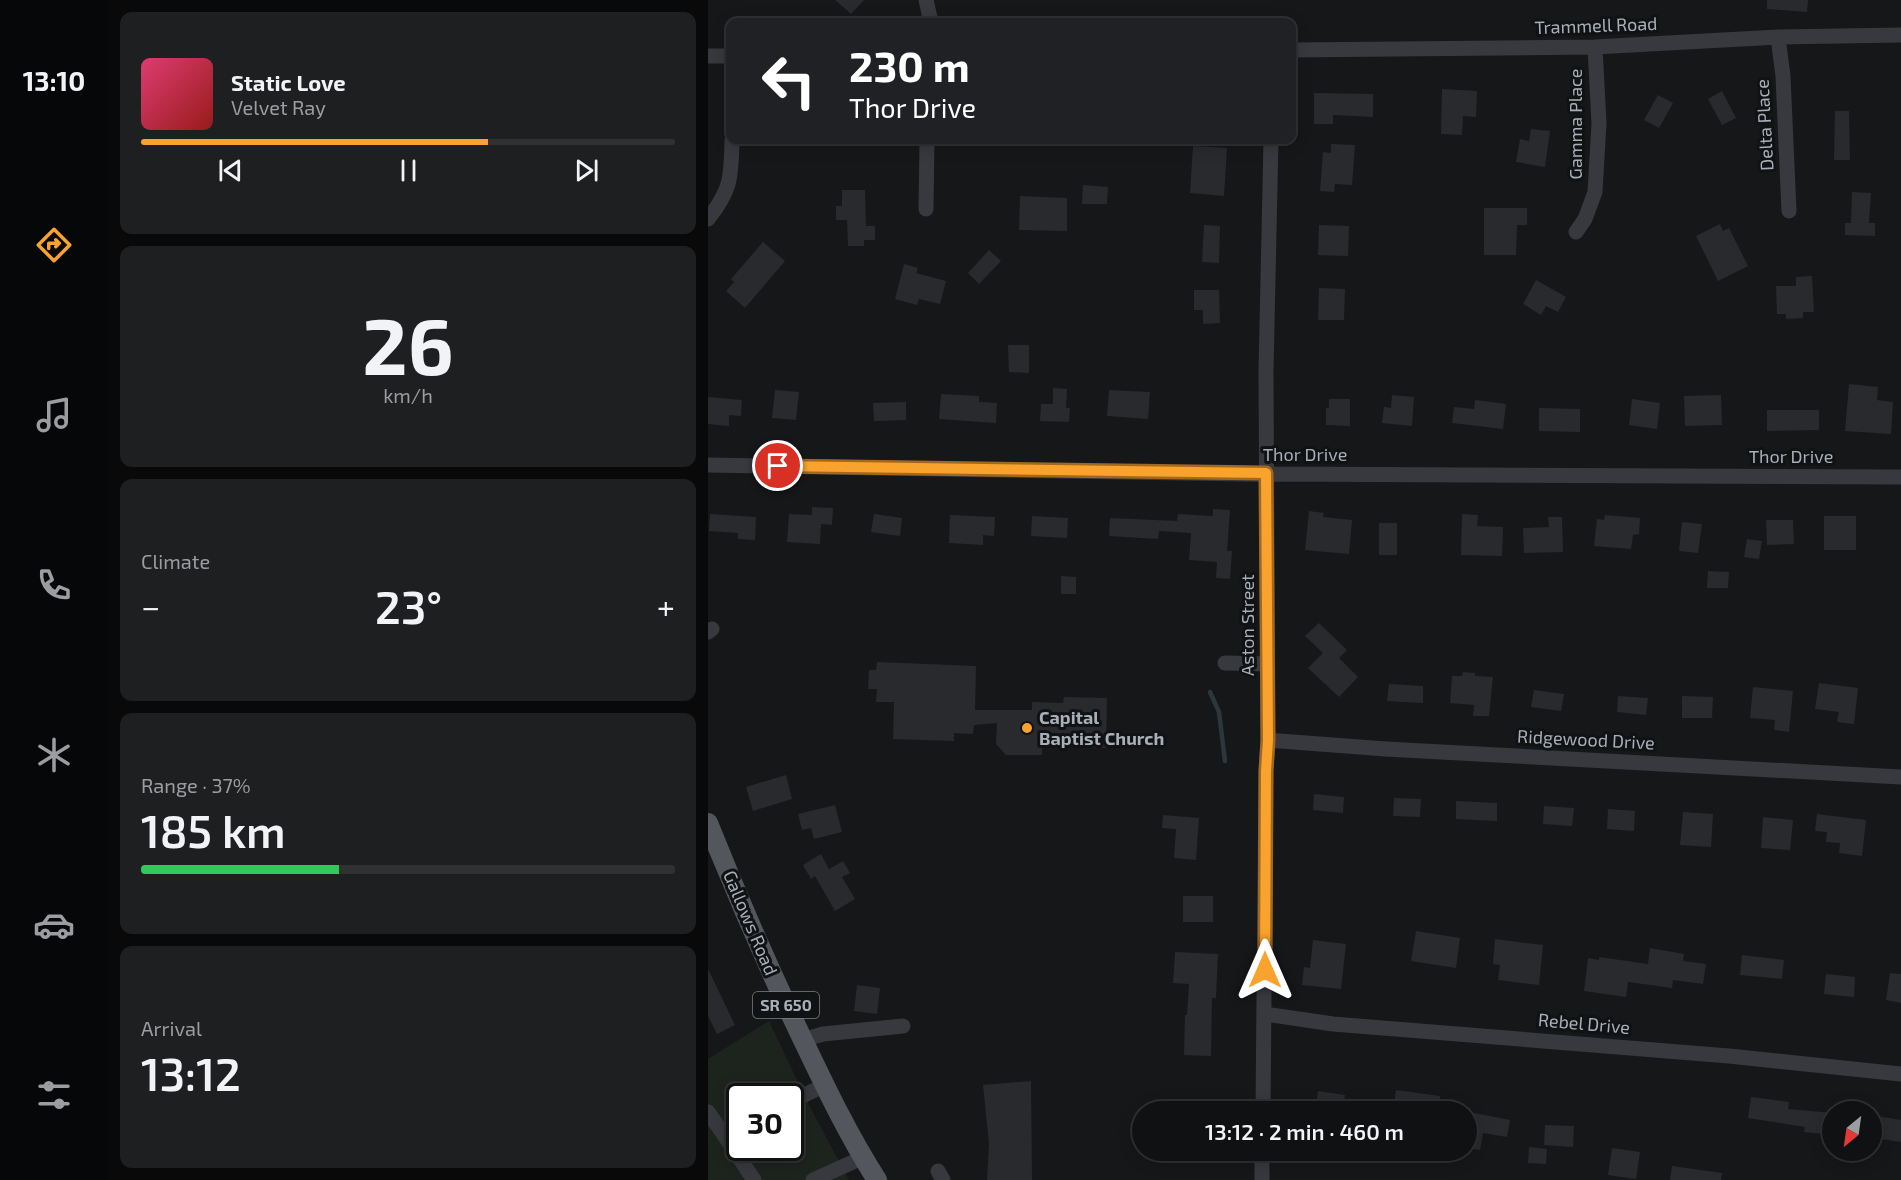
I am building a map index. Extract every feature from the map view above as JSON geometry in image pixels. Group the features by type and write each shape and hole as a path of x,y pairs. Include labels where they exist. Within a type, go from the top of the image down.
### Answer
{"main road":[{"name":"Gallows Road","path":"708,824 746,917 803,1040 877,1180"}],"street":[{"path":"926,0 930,18"},
{"name":"Trammell Road","path":"1296,50 1595,47 1778,37 1901,35"},
{"name":"Delta Place","path":"1778,37 1783,76 1789,211"},
{"name":"Gamma Place","path":"1576,232 1586,219 1595,192 1599,123 1595,47"},
{"path":"708,56 726,56"},
{"path":"708,219 722,201 728,187 732,144"},
{"path":"926,209 927,144"},
{"name":"Aston Street","path":"1263,1101 1268,740 1266,372 1271,144"},
{"name":"Thor Drive","path":"708,465 1266,473 1901,477"},
{"path":"1226,663 1267,664"},
{"name":"Ridgewood Drive","path":"1268,740 1386,749 1901,777"},
{"name":"Rebel Drive","path":"1264,1014 1344,1026 1729,1056 1901,1074"},
{"path":"803,1040 823,1034 903,1026"},
{"path":"804,1095 825,1084"},
{"path":"708,1112 754,1180"},
{"path":"813,1180 864,1157"},
{"path":"1262,1161 1262,1180"}],"shaded area":[{"path":"769,1021 798,1083 726,1083 726,1161 804,1161 804,1095 849,1180 708,1180 708,1059"}],"building":[{"path":"835,0 864,0 851,14"},
{"path":"1767,0 1808,0 1807,12 1767,9"},
{"path":"1442,89 1477,91 1476,117 1463,116 1462,135 1441,134"},
{"path":"1722,91 1736,118 1722,125 1708,99"},
{"path":"1314,93 1373,94 1373,117 1333,115 1333,124 1314,124"},
{"path":"1658,95 1673,103 1659,128 1644,120"},
{"path":"1835,111 1849,111 1850,160 1834,160"},
{"path":"1531,129 1550,131 1545,167 1516,162 1520,139 1529,141"},
{"path":"1331,144 1355,145 1352,185 1335,184 1334,192 1320,191 1323,152 1331,153"},
{"path":"1193,146 1227,148 1224,196 1190,193"},
{"path":"1083,185 1108,187 1107,204 1082,204"},
{"path":"842,190 865,190 866,226 875,226 875,240 864,240 864,246 848,246 847,220 836,220 836,206 842,206"},
{"path":"1852,192 1871,193 1869,223 1875,223 1875,236 1845,235 1845,223 1851,223"},
{"path":"1020,196 1067,198 1067,231 1019,230"},
{"path":"1484,208 1527,208 1527,225 1517,225 1516,255 1484,255"},
{"path":"1720,224 1723,231 1729,228 1748,266 1718,281 1696,236"},
{"path":"1204,225 1220,226 1219,263 1202,262"},
{"path":"1319,225 1349,226 1348,256 1318,255"},
{"path":"763,242 785,261 745,308 726,291 734,282 731,279"},
{"path":"989,250 1001,261 979,284 968,273"},
{"path":"904,264 918,268 916,273 946,281 940,304 919,299 917,305 895,299"},
{"path":"1812,276 1814,312 1803,312 1803,318 1786,319 1786,314 1777,314 1776,286 1796,286 1796,277"},
{"path":"1536,280 1566,297 1558,312 1546,306 1541,315 1523,304"},
{"path":"1319,288 1345,289 1344,320 1318,320"},
{"path":"1194,290 1219,290 1220,323 1203,324 1203,310 1194,310"},
{"path":"1008,345 1029,345 1029,373 1009,372"},
{"path":"1849,384 1878,387 1877,400 1893,402 1891,434 1845,431"},
{"path":"1053,388 1067,389 1066,408 1070,408 1069,422 1040,421 1041,404 1053,404"},
{"path":"775,390 799,392 796,420 772,418"},
{"path":"1109,390 1150,392 1148,419 1107,416"},
{"path":"941,394 979,396 979,402 997,403 996,423 939,419"},
{"path":"1392,395 1414,397 1412,426 1382,423 1384,407 1391,408"},
{"path":"1721,395 1722,425 1685,426 1684,396"},
{"path":"708,397 742,400 741,416 729,415 729,426 708,424"},
{"path":"1329,399 1350,399 1350,426 1326,425 1326,408 1329,408"},
{"path":"1632,399 1660,403 1657,429 1629,425"},
{"path":"1475,400 1506,404 1503,429 1452,423 1454,407 1474,409"},
{"path":"906,402 906,420 874,421 873,403"},
{"path":"1539,408 1580,409 1580,432 1539,431"},
{"path":"1767,410 1819,410 1819,430 1767,431"},
{"path":"812,507 833,508 832,525 821,524 820,544 787,542 789,514 812,515"},
{"path":"1213,509 1230,510 1227,551 1232,551 1230,579 1216,578 1217,562 1189,560 1191,533 1159,531 1158,539 1109,536 1110,518 1177,521 1178,514 1213,516"},
{"path":"1309,511 1324,513 1323,517 1352,520 1349,554 1305,550"},
{"path":"710,514 756,517 755,540 738,539 738,533 709,531"},
{"path":"874,514 902,518 900,536 871,532"},
{"path":"1462,514 1478,515 1477,526 1503,527 1502,556 1461,555"},
{"path":"950,515 995,517 994,536 983,535 983,545 949,543"},
{"path":"1605,515 1640,518 1639,534 1633,535 1631,549 1594,546 1597,519 1604,520"},
{"path":"1032,516 1068,518 1067,538 1031,536"},
{"path":"1824,516 1856,516 1856,550 1824,550"},
{"path":"1548,517 1562,517 1563,552 1524,553 1523,528 1549,527"},
{"path":"1766,520 1793,520 1794,544 1767,545"},
{"path":"1682,522 1702,524 1698,553 1679,551"},
{"path":"1379,523 1397,523 1397,555 1379,555"},
{"path":"1747,539 1762,541 1759,559 1744,557"},
{"path":"1708,571 1729,572 1728,588 1707,588"},
{"path":"1061,576 1076,577 1076,594 1061,594"},
{"path":"1319,623 1347,650 1339,658 1358,677 1339,697 1308,668 1323,653 1305,636"},
{"path":"877,662 976,666 975,710 1032,710 1032,702 1063,703 1064,697 1107,698 1106,748 1042,746 1042,755 1006,755 996,744 997,723 974,725 973,734 954,733 954,741 893,739 894,702 876,702 877,689 868,689 869,670 876,670"},
{"path":"1463,672 1475,673 1475,676 1493,677 1489,716 1473,716 1474,705 1450,703 1452,676 1462,676"},
{"path":"1819,683 1858,688 1854,724 1837,722 1839,712 1815,709"},
{"path":"1389,684 1423,686 1423,703 1387,701"},
{"path":"1753,687 1793,691 1789,732 1774,730 1775,720 1750,718"},
{"path":"1534,690 1564,694 1561,711 1531,707"},
{"path":"1618,696 1648,698 1646,715 1617,712"},
{"path":"1682,696 1713,697 1712,718 1682,718"},
{"path":"786,775 792,799 753,811 746,787"},
{"path":"1314,794 1344,797 1343,813 1313,810"},
{"path":"1394,798 1421,799 1420,817 1393,816"},
{"path":"1456,801 1497,803 1497,821 1456,819"},
{"path":"835,805 842,832 814,839 811,828 802,830 798,814"},
{"path":"1544,806 1574,808 1572,826 1543,824"},
{"path":"1608,809 1635,811 1634,831 1607,829"},
{"path":"1683,812 1713,814 1711,847 1680,845"},
{"path":"1817,814 1866,820 1862,856 1839,853 1840,843 1826,842 1827,832 1815,831"},
{"path":"1163,815 1199,818 1196,860 1174,858 1176,829 1162,828"},
{"path":"1763,817 1793,820 1790,850 1761,848"},
{"path":"821,854 829,869 843,861 850,873 842,877 855,899 835,911 815,876 811,879 803,865"},
{"path":"1183,896 1213,896 1213,922 1183,922"},
{"path":"1416,931 1460,938 1456,968 1411,961"},
{"path":"1495,939 1543,945 1539,985 1498,980 1500,965 1493,964"},
{"path":"1313,940 1346,944 1341,989 1302,985 1304,967 1310,968"},
{"path":"1650,948 1684,954 1683,961 1706,964 1703,984 1673,980 1672,988 1628,982 1626,997 1584,991 1588,958 1599,960 1599,957 1648,964"},
{"path":"1175,952 1218,954 1216,998 1212,998 1211,1056 1184,1055 1185,1015 1187,1015 1189,984 1173,983"},
{"path":"1742,955 1784,960 1782,979 1740,975"},
{"path":"708,969 735,1025 717,1034 708,1016"},
{"path":"1890,973 1901,974 1901,1003 1886,1000"},
{"path":"1826,974 1855,977 1854,997 1824,994"},
{"path":"857,985 880,988 877,1014 854,1011"},
{"path":"1031,1081 1032,1180 987,1180 989,1144 983,1085"},
{"path":"1396,1090 1440,1096 1439,1101 1394,1101"},
{"path":"1318,1091 1345,1095 1344,1101 1317,1101"},
{"path":"1751,1097 1789,1102 1788,1109 1822,1112 1822,1134 1804,1132 1805,1127 1748,1118"},
{"path":"1477,1114 1510,1120 1507,1137 1483,1133 1480,1150 1477,1150"},
{"path":"1882,1117 1901,1120 1901,1142 1882,1139"},
{"path":"1545,1125 1574,1126 1573,1147 1544,1145"},
{"path":"1529,1147 1547,1149 1546,1164 1528,1163"},
{"path":"1612,1148 1640,1152 1636,1179 1608,1175"},
{"path":"1672,1166 1722,1173 1721,1180 1670,1180"}],"waterway":[{"path":"1210,692 1219,712 1225,761"}],"place":[{"name":"Capital Baptist Church","path":"1027,728"}],"route":[{"path":"778,466 1266,473 1268,740 1265,970"}]}
